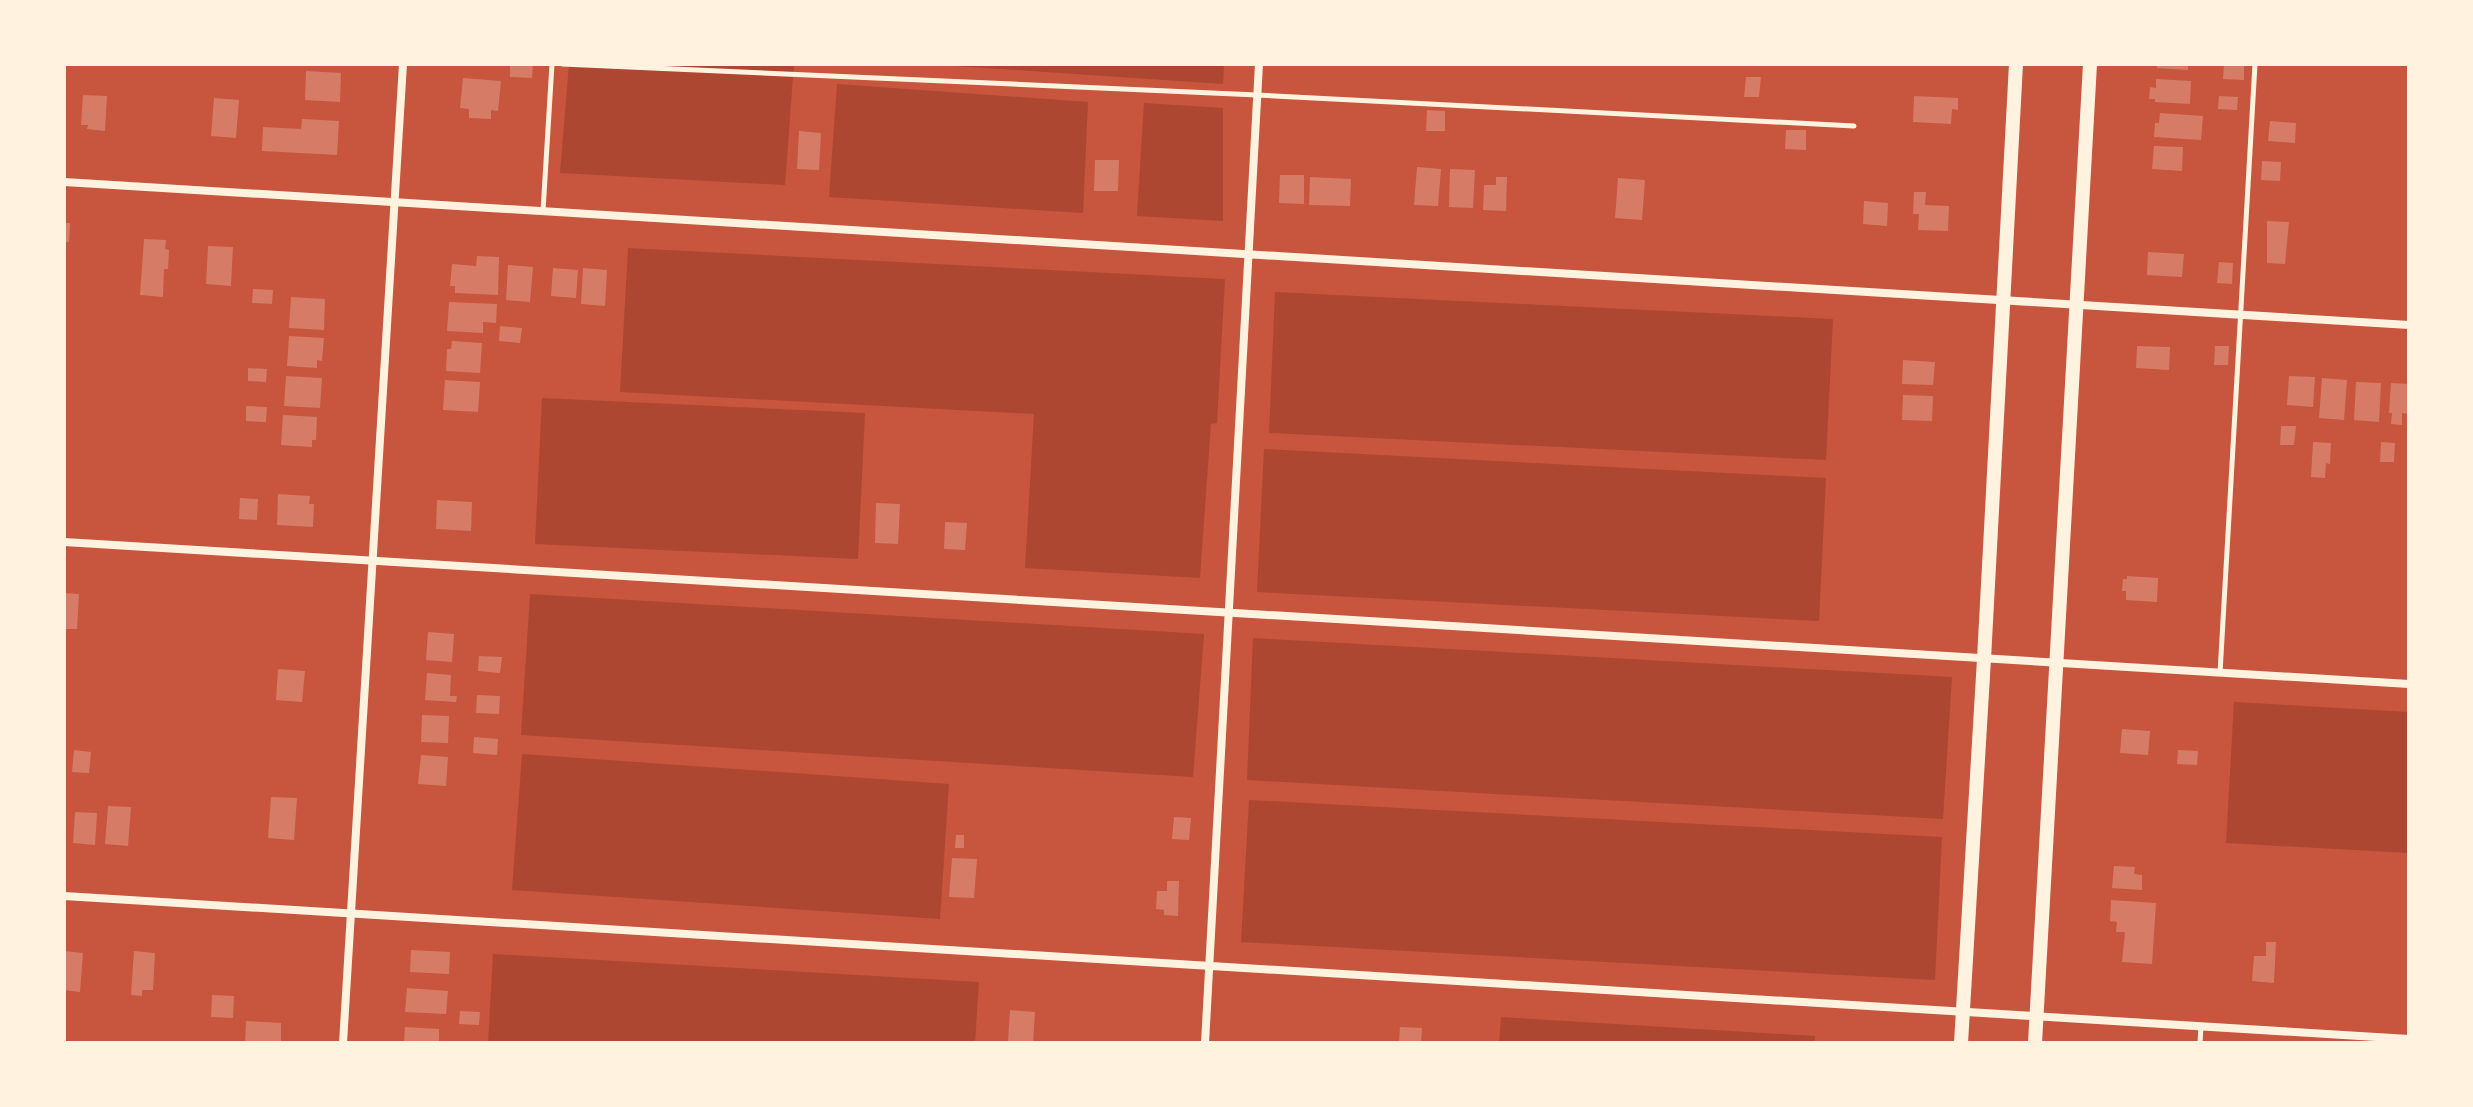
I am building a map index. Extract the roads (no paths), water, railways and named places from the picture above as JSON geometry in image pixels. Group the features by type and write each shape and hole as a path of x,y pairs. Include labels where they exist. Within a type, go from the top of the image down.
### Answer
{"main road":[{"path":"1961,1043 2016,64"},
{"path":"2035,1043 2090,64"}],"street":[{"path":"343,1043 403,64"},
{"path":"1205,1043 1259,64"},
{"path":"64,182 2409,325"},
{"path":"64,542 2409,684"},
{"path":"64,896 1963,1009 2409,1039"}],"lane":[{"path":"543,211 552,64"},
{"path":"562,64 1854,126"},
{"path":"2220,673 2255,64"},
{"path":"2200,1043 2201,1026"}]}
